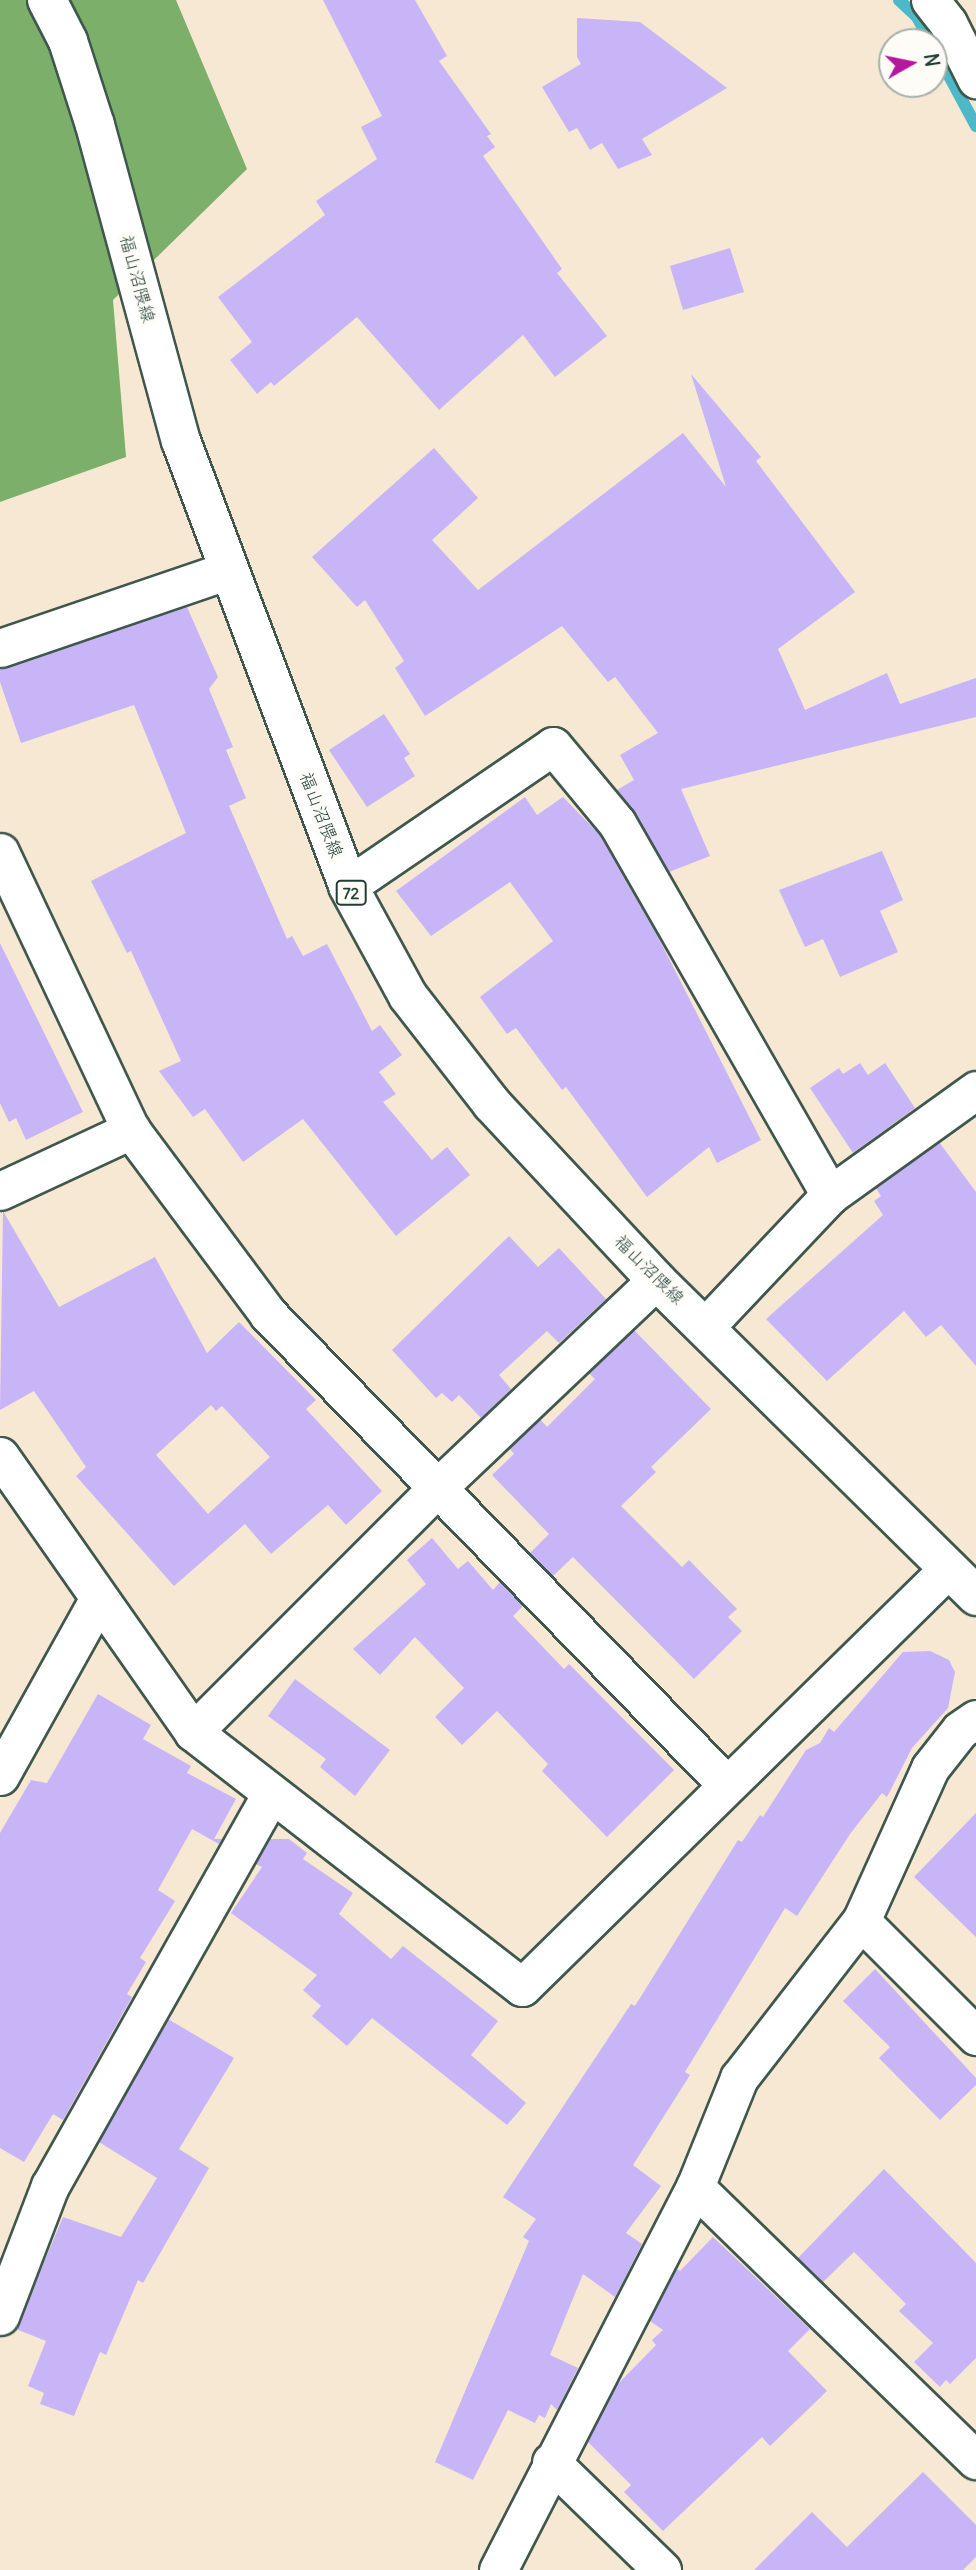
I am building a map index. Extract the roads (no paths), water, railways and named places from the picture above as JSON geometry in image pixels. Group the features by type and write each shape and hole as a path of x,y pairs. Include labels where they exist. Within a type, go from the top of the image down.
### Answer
{"main road":[{"name":"福山沼隈線","path":"47,0 68,41 91,113 181,441 348,886 408,996 492,1104 656,1280 706,1326 976,1596"}],"street":[{"path":"930,0 948,23 976,79"},
{"path":"0,648 229,570"},
{"path":"348,886 553,746 617,823 830,1195"},
{"path":"3,869 131,1130 268,1314 435,1490 726,1784"},
{"path":"706,1326 830,1195 976,1090"},
{"path":"0,1191 131,1130"},
{"path":"193,1732 435,1490 656,1280"},
{"path":"0,1456 98,1600 193,1732 522,1987 949,1568"},
{"path":"0,1776 98,1600"},
{"path":"498,2570 551,2462 695,2188 739,2078 861,1922 930,1768 960,1730 976,1719"},
{"path":"0,2316 50,2186 271,1794"},
{"path":"861,1922 976,2036"},
{"path":"695,2188 976,2460"},
{"path":"551,2462 662,2570"}],"waterway":[{"path":"899,0 917,17 923,28"},
{"path":"948,74 976,126"}]}
